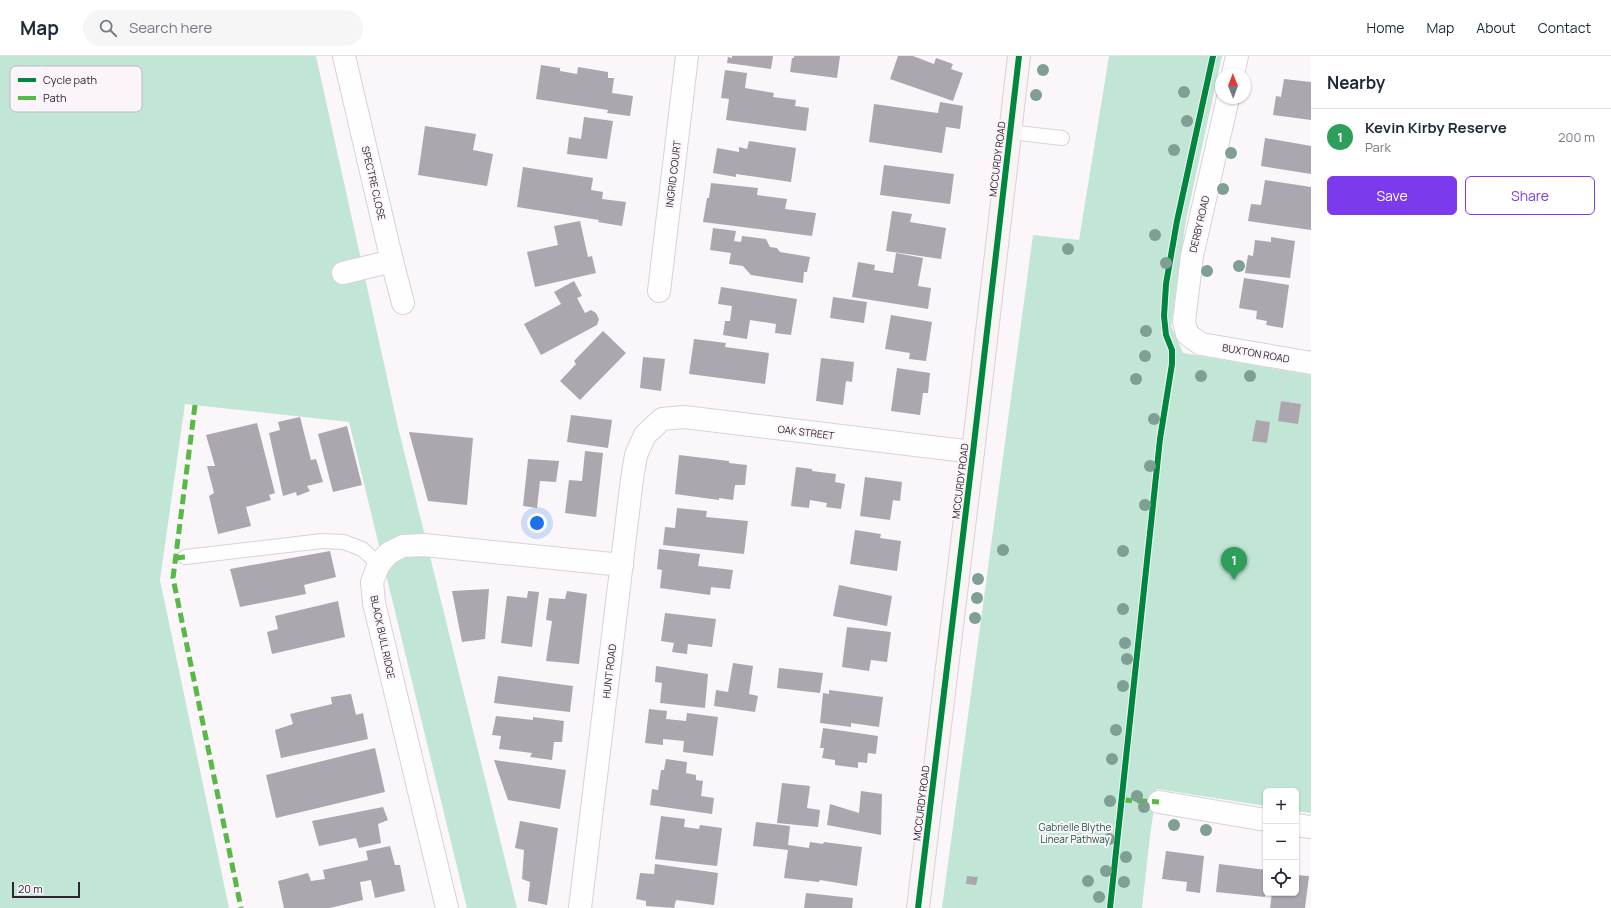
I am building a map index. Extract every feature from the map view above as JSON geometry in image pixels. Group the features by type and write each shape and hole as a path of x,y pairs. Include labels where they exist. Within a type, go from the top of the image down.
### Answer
{"main road":[{"name":"MCCURDY ROAD","path":"918,908 1019,56"}],"street":[{"name":"SPECTRE CLOSE","path":"344,56 403,303"},
{"name":"INGRID COURT","path":"659,291 687,56"},
{"path":"1234,68 1237,56"},
{"name":"DERBY ROAD","path":"1201,344 1187,334 1184,322 1192,256 1227,104"},
{"path":"344,273 392,261"},
{"name":"BUXTON ROAD","path":"1201,344 1311,362"},
{"name":"OAK STREET","path":"645,435 662,419 684,417 973,452"},
{"name":"HUNT ROAD","path":"580,908 636,455 645,435"},
{"path":"378,564 388,553 403,546 424,544 622,565"},
{"name":"BLACK BULL RIDGE","path":"378,564 372,582 374,603 447,908"},
{"path":"1159,802 1263,819"},
{"path":"1299,825 1311,827"}],"lane":[{"path":"1010,132 1062,138"},
{"path":"185,557 322,541 344,542 362,549 378,564"}],"path":[{"path":"1286,358 1280,400 1303,403 1300,427"}],"green space":[{"path":"0,56 316,56 398,427 517,908 467,908 349,422 185,404 160,580 229,908 0,908"},
{"name":"Gabrielle Blythe Linear Pathway","path":"1109,56 1222,56 1219,68 1215,68 1215,88 1186,220 1171,326 1183,353 1311,375 1311,813 1299,811 1299,788 1263,788 1263,806 1157,789 1142,908 942,908 1033,235 1079,240"}],"building":[{"path":"732,56 773,56 771,69 727,63 728,57 732,58"},
{"path":"794,56 840,56 837,78 790,72 792,58 794,58"},
{"path":"898,56 913,56 934,64 936,58 953,64 951,69 963,73 953,101 890,79"},
{"path":"541,65 560,68 560,71 577,74 578,67 608,72 608,78 614,78 612,93 633,96 630,116 607,113 608,110 536,99"},
{"path":"725,70 747,73 745,88 774,93 773,97 796,100 795,106 809,108 806,131 726,120 729,99 721,98"},
{"path":"1284,79 1311,82 1311,120 1273,115 1276,96 1281,97"},
{"path":"940,102 963,106 960,129 946,127 942,153 869,142 874,104 938,113"},
{"path":"584,117 613,121 607,159 567,154 569,137 581,139"},
{"path":"425,126 476,134 473,150 493,154 487,186 418,175"},
{"path":"1265,138 1311,146 1311,174 1261,166"},
{"path":"749,141 796,148 791,182 736,174 736,177 713,173 717,148 739,152 739,147 747,149"},
{"path":"884,165 954,174 950,204 880,195"},
{"path":"523,167 593,178 591,190 603,192 602,199 626,202 622,226 598,222 599,220 517,207"},
{"path":"1265,180 1311,187 1311,230 1248,221 1251,204 1261,205"},
{"path":"711,183 758,188 757,195 787,199 785,209 816,213 812,236 703,222"},
{"path":"892,211 912,214 910,222 946,228 941,259 886,251"},
{"path":"580,221 588,257 592,256 596,273 535,287 527,252 558,245 554,226"},
{"path":"713,228 736,231 734,241 741,242 742,236 766,239 770,247 777,248 780,252 810,257 807,272 804,272 803,283 751,275 743,266 729,264 731,253 710,250"},
{"path":"1271,237 1295,241 1290,278 1245,273 1248,255 1253,256 1255,240 1271,242"},
{"path":"896,253 923,258 918,286 931,288 928,309 852,297 858,262 875,265 874,270 893,273"},
{"path":"1244,278 1289,285 1283,328 1266,325 1267,321 1256,319 1257,311 1239,308"},
{"path":"574,281 582,296 577,298 585,313 591,310 596,313 599,319 597,325 541,355 524,324 561,304 554,292"},
{"path":"721,287 797,299 791,335 775,333 776,324 750,320 747,339 723,335 725,321 730,321 732,306 718,304"},
{"path":"833,297 867,302 864,323 830,318"},
{"path":"891,315 932,322 926,361 909,359 910,353 885,349"},
{"path":"603,331 626,353 580,400 560,381 576,364 574,361"},
{"path":"694,339 726,343 725,347 769,353 765,384 689,374"},
{"path":"643,357 665,359 661,391 640,388"},
{"path":"821,358 854,362 852,382 846,381 843,405 816,401"},
{"path":"897,368 930,373 928,393 923,393 920,415 891,411"},
{"path":"1281,401 1301,404 1298,424 1278,421"},
{"path":"571,415 612,420 608,448 567,442"},
{"path":"300,417 311,460 316,459 323,482 307,486 310,491 297,496 296,492 283,496 269,433 280,430 278,422"},
{"path":"1256,420 1270,422 1267,443 1252,441"},
{"path":"257,423 275,493 269,495 271,500 246,507 251,526 218,534 209,496 214,493 207,466 215,466 206,435"},
{"path":"347,426 362,485 333,492 318,434"},
{"path":"409,432 473,438 467,505 428,501"},
{"path":"585,451 603,453 596,517 565,513 569,480 582,481"},
{"path":"679,455 729,461 729,463 747,465 745,485 735,485 733,500 719,498 719,500 675,494"},
{"path":"528,459 559,461 556,482 540,481 537,508 523,506"},
{"path":"796,467 836,474 835,482 845,484 841,509 826,507 827,503 810,500 809,508 791,506"},
{"path":"865,477 902,482 900,501 893,500 890,520 860,516"},
{"path":"677,508 707,511 706,517 748,521 744,554 663,545 665,527 675,528"},
{"path":"855,530 881,534 880,538 901,541 897,571 850,564"},
{"path":"659,549 700,554 698,566 733,570 730,589 711,587 710,595 660,588 662,570 657,569"},
{"path":"330,551 336,577 304,585 306,594 240,607 230,569"},
{"path":"839,585 892,596 887,626 833,616"},
{"path":"489,589 485,639 462,642 452,591"},
{"path":"528,591 539,592 532,647 501,643 507,596 527,598"},
{"path":"567,591 587,594 579,664 546,661 552,621 546,620 549,598 565,599"},
{"path":"338,601 345,637 272,654 267,632 278,629 275,616"},
{"path":"665,613 716,619 712,647 688,644 687,654 672,652 674,643 661,641"},
{"path":"847,627 891,632 887,662 871,660 869,671 842,667"},
{"path":"733,663 753,666 749,694 758,696 755,712 714,706 716,690 728,692"},
{"path":"656,666 708,674 705,708 660,703 662,683 655,682"},
{"path":"779,668 823,673 820,693 777,688"},
{"path":"498,676 573,686 570,712 494,703"},
{"path":"829,690 883,697 879,727 851,723 851,727 820,723 823,693 829,694"},
{"path":"351,694 356,715 363,713 368,739 281,758 275,730 293,724 290,714 332,704 331,697"},
{"path":"649,709 667,711 666,719 686,721 687,713 718,717 713,756 683,752 684,741 663,739 663,745 645,743"},
{"path":"496,716 533,720 533,717 564,721 562,742 554,742 552,760 530,757 532,753 499,749 501,736 492,735"},
{"path":"823,728 878,736 876,754 868,753 867,763 858,762 858,768 835,765 835,760 822,758 824,748 820,748"},
{"path":"375,748 385,792 276,818 266,775"},
{"path":"666,759 687,762 686,773 696,775 696,780 703,781 701,796 714,798 712,814 650,805 652,789 658,790 661,770 664,770"},
{"path":"494,760 566,770 560,809 508,800"},
{"path":"782,783 810,786 807,808 820,810 818,827 777,823"},
{"path":"861,791 882,794 881,835 827,825 830,804 859,813"},
{"path":"383,807 388,820 378,824 381,843 359,848 356,838 319,846 312,821"},
{"path":"661,816 685,819 684,827 699,829 700,825 722,828 717,866 655,859"},
{"path":"520,821 558,828 547,905 528,901 530,882 522,879 524,850 515,848"},
{"path":"756,822 790,826 788,845 809,848 810,842 823,844 824,842 862,847 857,886 820,880 819,882 784,878 788,850 753,846"},
{"path":"390,846 395,865 400,865 405,891 375,898 371,880 360,882 363,900 330,908 284,908 278,881 308,873 311,881 325,879 323,870 368,860 366,851"},
{"path":"1166,851 1204,856 1200,893 1186,891 1187,882 1162,879"},
{"path":"655,864 718,873 714,905 676,900 674,908 646,906 646,901 636,899 640,873 654,874"},
{"path":"1219,864 1263,870 1263,896 1265,897 1216,892"},
{"path":"1299,875 1309,876 1305,908 1270,908 1272,896 1299,896"},
{"path":"967,876 978,877 976,885 966,884"},
{"path":"806,893 853,898 852,908 804,908"}],"marked path":[{"path":"195,405 173,578 241,908"},
{"path":"175,558 185,557"},
{"path":"1122,800 1159,802"}],"cycle path":[{"path":"918,908 1019,56"},
{"path":"1110,908 1160,439 1172,364 1172,350 1166,335 1164,316 1166,284 1177,221 1213,56"}],"place":[{"name":"Kevin Kirby Reserve","path":"1234,580"}]}
